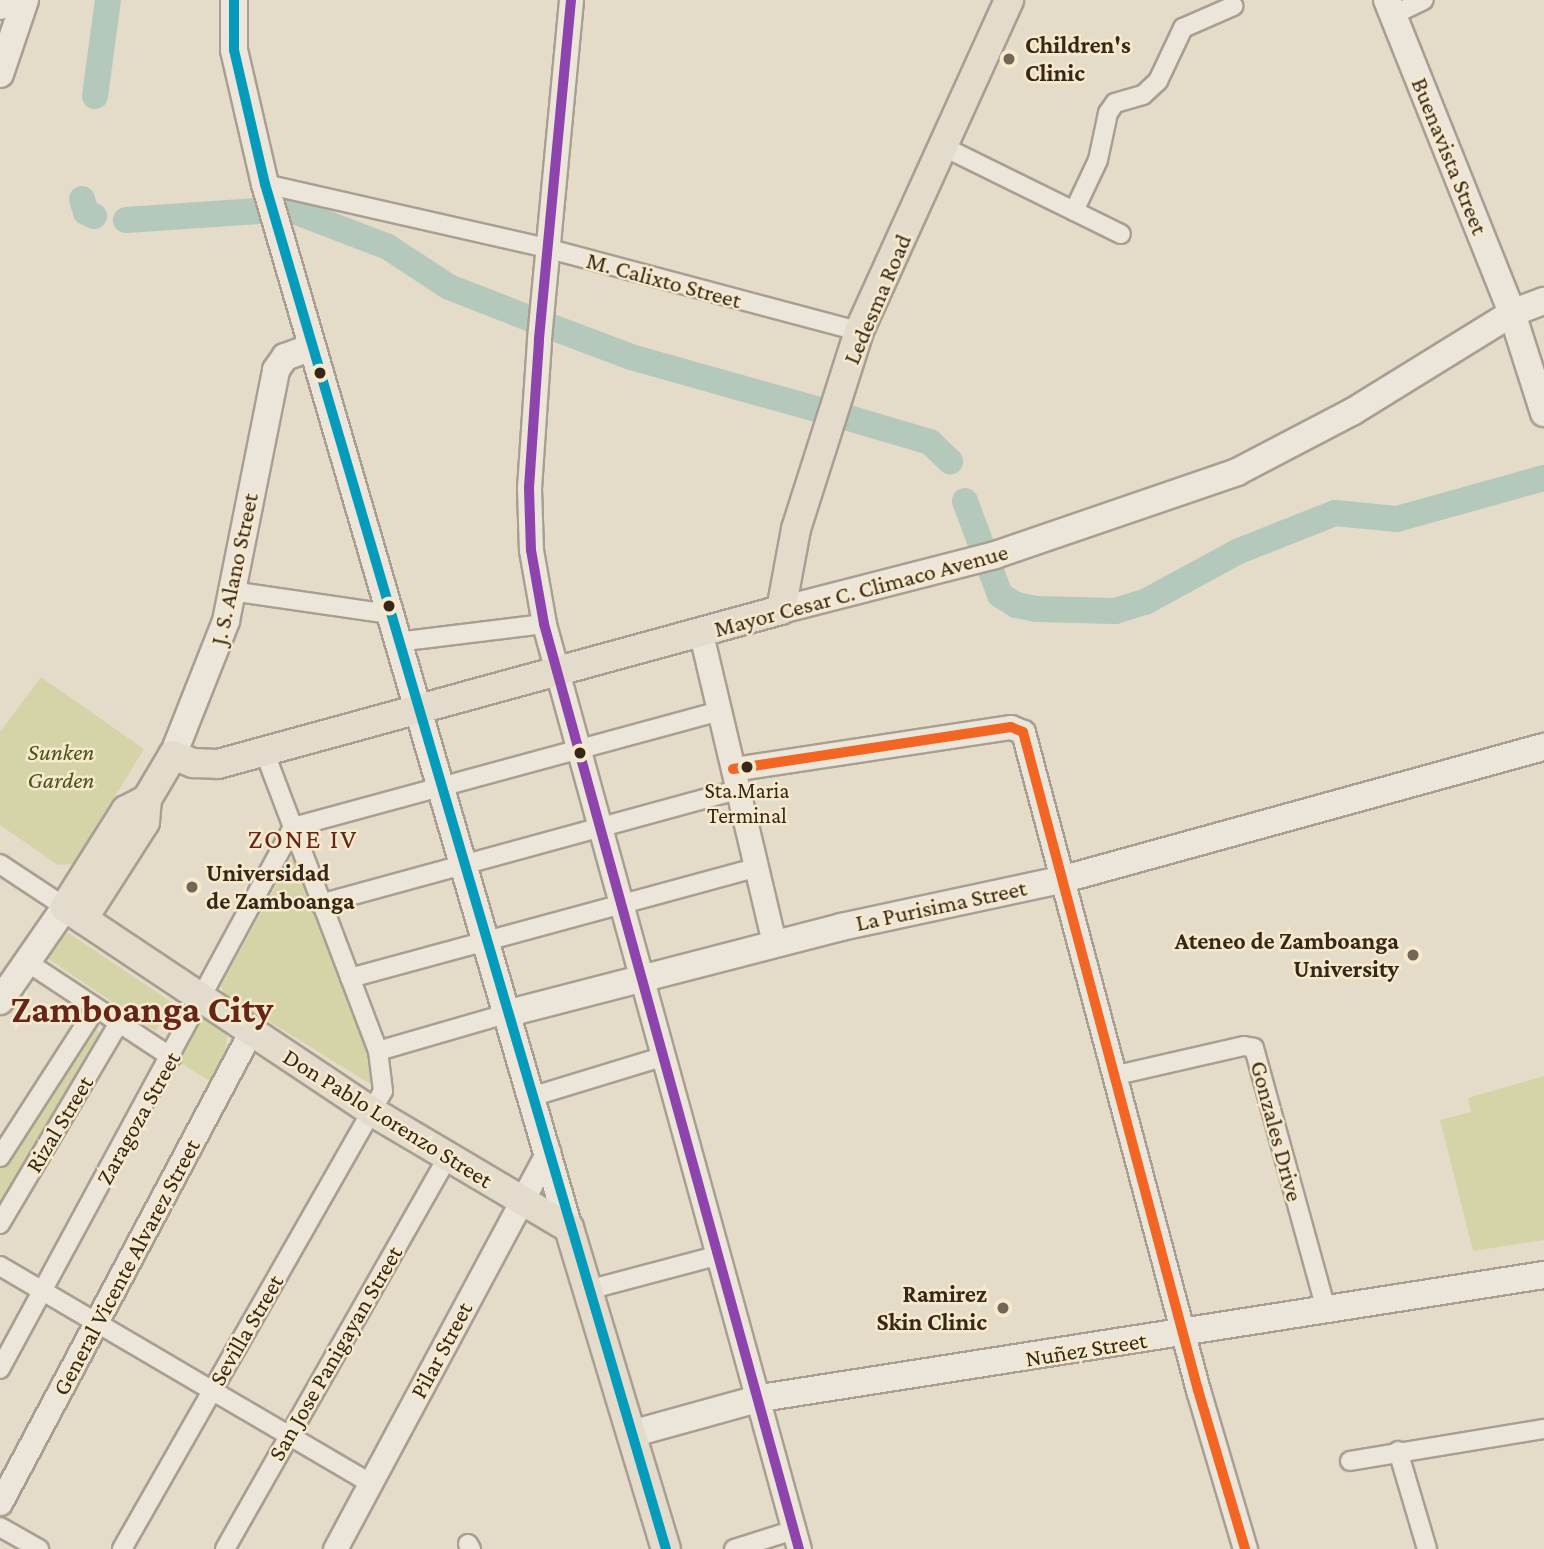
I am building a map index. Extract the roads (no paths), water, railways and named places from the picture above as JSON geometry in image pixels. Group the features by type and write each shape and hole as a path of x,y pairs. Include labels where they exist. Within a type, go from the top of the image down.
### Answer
{"main road":[{"path":"0,6 2,0"},
{"path":"0,74 25,0"},
{"path":"234,0 234,50 270,202 388,614 534,1096 569,1228 666,1549"},
{"name":"Ledesma Road","path":"780,610 796,529 859,331 944,147 1005,1"},
{"name":"Buenavista Street","path":"1390,7 1512,313 1544,413"},
{"name":"Mayor Cesar C. Climaco Avenue","path":"173,755 205,764 264,751 978,558 1237,472 1352,412 1512,313 1544,301"},
{"name":"J. S. Alano Street","path":"74,913 145,822 147,799 173,755 210,669 231,591 276,370 285,357 312,347"},
{"name":"La Purisima Street","path":"509,1013 774,943 1064,879 1544,747"},
{"path":"0,1001 27,962 74,913"},
{"name":"Don Pablo Lorenzo Street","path":"74,913 371,1111 569,1228"},
{"name":"Nuñez Street","path":"631,1434 761,1398 1184,1334 1544,1275"}],"street":[{"path":"571,0 546,248 529,488 531,550 544,624 581,746 664,1056 761,1398 796,1540 734,1549"},
{"path":"1390,7 1424,0"},
{"path":"1074,211 1098,160 1108,113 1115,103 1143,95 1158,81 1183,28 1233,6"},
{"path":"944,147 1121,234"},
{"name":"M. Calixto Street","path":"270,202 546,248 859,331"},
{"path":"231,591 388,614"},
{"path":"397,642 544,624"},
{"path":"701,634 774,943"},
{"path":"292,827 440,784 720,711"},
{"path":"320,904 602,827 736,779 1017,728 1028,741 1184,1334 1245,1549"},
{"name":"Sevilla Street","path":"122,1549 383,1091 378,1051 264,751"},
{"name":"Zaragoza Street","path":"0,1369 204,999 292,827"},
{"name":"Don Pablo Lorenzo Street","path":"0,864 74,913"},
{"path":"350,978 756,868"},
{"path":"27,962 171,1057"},
{"name":"Rizal Street","path":"0,1157 96,1008"},
{"name":"La Purisima Street","path":"378,1051 509,1013"},
{"name":"Rizal Street","path":"0,1224 119,1023"},
{"name":"General Vicente Alvarez Street","path":"0,1503 251,1031"},
{"name":"Gonzales Drive","path":"1117,1075 1244,1045 1254,1048 1326,1309"},
{"path":"534,1096 664,1056"},
{"name":"Pilar Street","path":"335,1549 548,1152"},
{"name":"San Jose Panigayan Street","path":"225,1549 447,1158"},
{"path":"588,1290 720,1255"},
{"path":"0,1266 210,1392 370,1483"},
{"path":"1350,1461 1544,1429"},
{"path":"1398,1451 1427,1549"},
{"path":"0,1527 39,1549"}],"waterway":[{"path":"95,96 108,0"},
{"path":"82,199 86,212 94,216"},
{"path":"126,220 289,209 388,247 449,287 536,321"},
{"path":"546,325 631,357 819,410"},
{"path":"842,416 930,442 950,461"},
{"path":"965,501 1000,595 1016,605 1037,609 1115,611 1145,602 1239,551 1335,513 1397,519 1544,478"}],"place":[{"name":"Children's Clinic","path":"1009,59"},
{"name":"Sta.Maria Terminal","path":"747,767"},
{"name":"Universidad de Zamboanga","path":"192,887"},
{"name":"Ateneo de Zamboanga University","path":"1413,955"},
{"name":"Ramirez Skin Clinic","path":"1003,1308"}],"district":[{"name":"ZONE IV","path":"303,839"},
{"name":"Zamboanga City","path":"142,1010"}],"park label":[{"name":"Sunken Garden","path":"61,766"}]}
